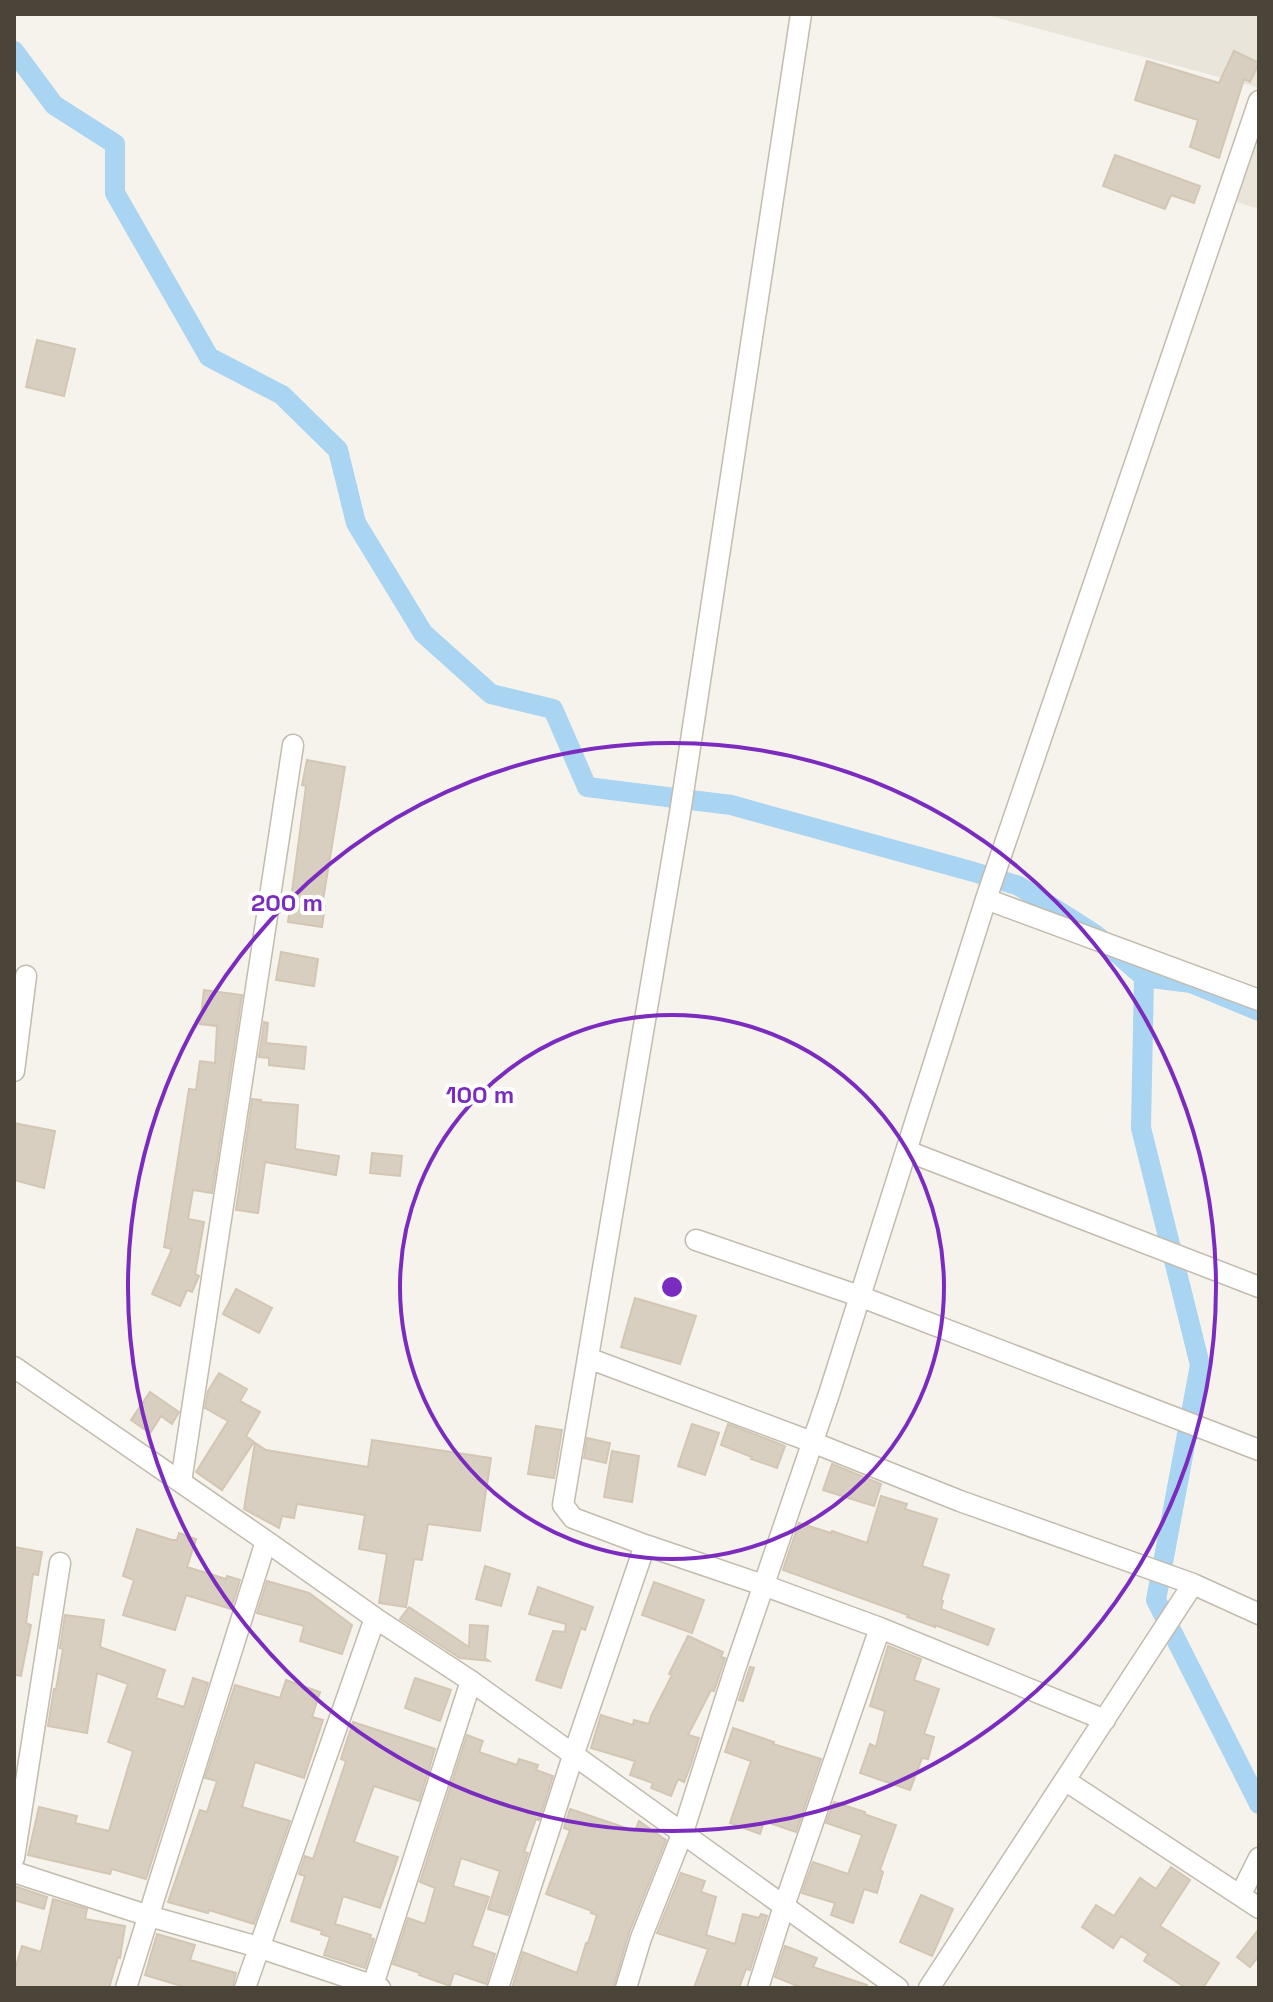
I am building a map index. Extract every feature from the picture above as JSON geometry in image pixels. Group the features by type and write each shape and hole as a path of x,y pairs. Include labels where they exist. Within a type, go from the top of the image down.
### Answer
{"street":[{"path":"801,14 680,813 563,1505 573,1518 880,1628 1105,1720"},
{"path":"626,1988 641,1938 683,1832 812,1442 986,899 1259,101"},
{"path":"181,1482 293,745"},
{"path":"986,899 1259,1000"},
{"path":"14,1071 26,976"},
{"path":"907,1151 1259,1287"},
{"path":"696,1240 859,1296 1259,1450"},
{"path":"588,1358 960,1501 1193,1584 1259,1614"},
{"path":"14,1367 375,1618 471,1681 898,1988"},
{"path":"126,1988 266,1541"},
{"path":"498,1988 645,1545"},
{"path":"14,1858 60,1563"},
{"path":"929,1988 1193,1584"},
{"path":"245,1988 375,1618"},
{"path":"758,1988 880,1628"},
{"path":"14,1872 258,1947 375,1987 471,1681"},
{"path":"1066,1781 1259,1908"},
{"path":"1241,1894 1259,1858"}],"shaded area":[{"path":"983,14 1259,14 1259,88 1249,85"},
{"path":"1259,121 1259,209 1230,200"}],"building":[{"path":"1234,51 1259,63 1250,82 1244,79 1219,158 1190,147 1198,120 1135,100 1147,61 1219,83"},
{"path":"1115,155 1200,186 1194,203 1171,195 1165,209 1103,186"},
{"path":"37,340 75,349 64,396 26,387"},
{"path":"307,760 345,767 322,906 325,906 322,927 288,922"},
{"path":"281,952 318,959 314,986 276,980"},
{"path":"204,990 242,995 212,1193 193,1190 188,1219 204,1222 195,1274 199,1276 192,1292 187,1290 180,1306 152,1294 172,1249 164,1247 189,1089 196,1090 200,1061 215,1063 217,1026 200,1024"},
{"path":"264,1022 268,1023 266,1043 306,1047 304,1069 269,1065 269,1058 259,1057"},
{"path":"252,1099 298,1105 295,1149 339,1156 336,1175 265,1162 258,1213 236,1210"},
{"path":"14,1123 55,1131 44,1188 14,1180"},
{"path":"372,1153 402,1156 400,1176 370,1173"},
{"path":"236,1289 272,1308 259,1333 223,1314"},
{"path":"635,1298 696,1316 680,1364 621,1347"},
{"path":"219,1373 247,1389 240,1401 260,1412 246,1436 254,1442 222,1490 196,1472 228,1421 205,1408 208,1391"},
{"path":"150,1392 179,1412 172,1424 161,1416 150,1433 131,1420"},
{"path":"692,1424 719,1433 705,1475 678,1466"},
{"path":"728,1424 785,1446 777,1468 721,1445"},
{"path":"536,1426 562,1430 554,1478 528,1474"},
{"path":"587,1438 610,1443 606,1463 584,1458"},
{"path":"372,1440 491,1458 480,1531 428,1524 422,1560 414,1559 406,1607 379,1603 387,1554 359,1549 365,1515 297,1504 294,1518 282,1516 279,1528 244,1509 255,1443 266,1450 368,1467"},
{"path":"612,1451 639,1456 632,1502 604,1497"},
{"path":"832,1464 881,1484 874,1506 823,1490"},
{"path":"881,1496 907,1504 905,1509 937,1519 922,1566 949,1575 941,1609 994,1629 988,1645 783,1570 799,1523 867,1543"},
{"path":"137,1529 172,1540 177,1540 179,1533 196,1539 187,1567 240,1580 231,1609 186,1595 175,1630 123,1615 134,1580 123,1576"},
{"path":"14,1547 42,1552 38,1575 33,1574 26,1623 31,1625 21,1676 14,1675"},
{"path":"485,1566 510,1574 501,1606 476,1599"},
{"path":"267,1581 309,1593 352,1625 342,1654 300,1641 304,1626 257,1613"},
{"path":"654,1582 704,1600 692,1633 642,1615"},
{"path":"538,1587 593,1607 585,1630 581,1628 561,1688 536,1680 553,1631 565,1632 566,1624 529,1614"},
{"path":"409,1607 469,1647 470,1625 488,1626 485,1658 489,1661 460,1658 400,1619"},
{"path":"65,1615 104,1620 100,1647 165,1670 156,1698 184,1707 193,1678 208,1683 146,1879 112,1869 110,1874 28,1855 39,1807 77,1816 75,1823 109,1831 133,1751 108,1742 128,1684 97,1673 87,1733 48,1726 63,1649 60,1648"},
{"path":"688,1636 723,1652 721,1657 725,1658 714,1691 711,1690 688,1735 699,1738 690,1767 684,1782 678,1779 671,1796 651,1788 653,1783 630,1775 635,1761 591,1748 601,1715 633,1725 634,1720 649,1724"},
{"path":"888,1646 921,1659 914,1680 939,1689 924,1734 934,1737 928,1759 922,1758 910,1790 860,1773 870,1744 876,1747 885,1711 870,1706"},
{"path":"750,1667 754,1668 743,1701 739,1700"},
{"path":"415,1678 451,1690 440,1721 405,1708"},
{"path":"286,1680 320,1692 312,1717 323,1720 304,1778 255,1762 242,1807 290,1821 254,1924 209,1910 208,1913 168,1902 200,1810 207,1812 217,1781 205,1778 235,1685 280,1698"},
{"path":"353,1722 435,1749 419,1801 374,1786 354,1842 398,1857 380,1908 343,1896 335,1924 371,1935 370,1938 374,1939 365,1968 324,1955 330,1937 321,1934 322,1931 291,1921 305,1876 299,1874 305,1856 313,1859 346,1761 341,1759"},
{"path":"733,1728 821,1759 796,1832 764,1821 760,1834 730,1823 751,1761 725,1752"},
{"path":"467,1735 483,1741 479,1752 517,1765 519,1759 538,1765 536,1770 553,1776 539,1820 536,1819 524,1852 528,1853 508,1915 488,1909 500,1871 461,1858 453,1886 489,1897 472,1946 495,1954 486,1984 454,1973 450,1986 393,1964 408,1918 425,1924 435,1888 420,1882"},
{"path":"834,1802 896,1825 880,1870 883,1872 877,1893 864,1889 853,1923 831,1915 835,1903 802,1893 813,1862 848,1874 862,1835 826,1823"},
{"path":"570,1809 635,1831 639,1821 666,1840 629,1933 613,1988 512,1988 523,1952 577,1973 588,1943 597,1915 546,1894 570,1830 564,1828"},
{"path":"1171,1867 1190,1880 1160,1926 1219,1963 1203,1988 1186,1988 1144,1961 1148,1954 1121,1936 1113,1948 1082,1927 1096,1905 1114,1916 1140,1878 1156,1889"},
{"path":"681,1873 705,1881 701,1892 716,1897 706,1935 735,1944 743,1914 759,1918 761,1914 767,1916 750,1970 746,1969 739,1988 694,1988 708,1949 657,1933"},
{"path":"14,1886 47,1897 44,1909 14,1900"},
{"path":"921,1895 953,1909 932,1956 900,1942"},
{"path":"53,1899 87,1909 85,1919 125,1926 120,1958 109,1988 14,1988 14,1973 22,1946 41,1952"},
{"path":"1259,1929 1259,1956 1250,1967 1237,1957"},
{"path":"157,1934 195,1945 190,1960 236,1973 232,1988 188,1988 145,1975"},
{"path":"785,1946 817,1958 813,1967 867,1985 867,1988 802,1988 775,1977"}],"waterway":[{"path":"14,51 54,105 115,144 115,193 209,357 282,395 338,450 356,523 423,633 491,694 553,709 587,787 731,805 1019,886 1096,935 1144,977 1191,983 1259,1011"},
{"path":"1144,977 1141,1128 1200,1365 1156,1600 1259,1804"}]}
